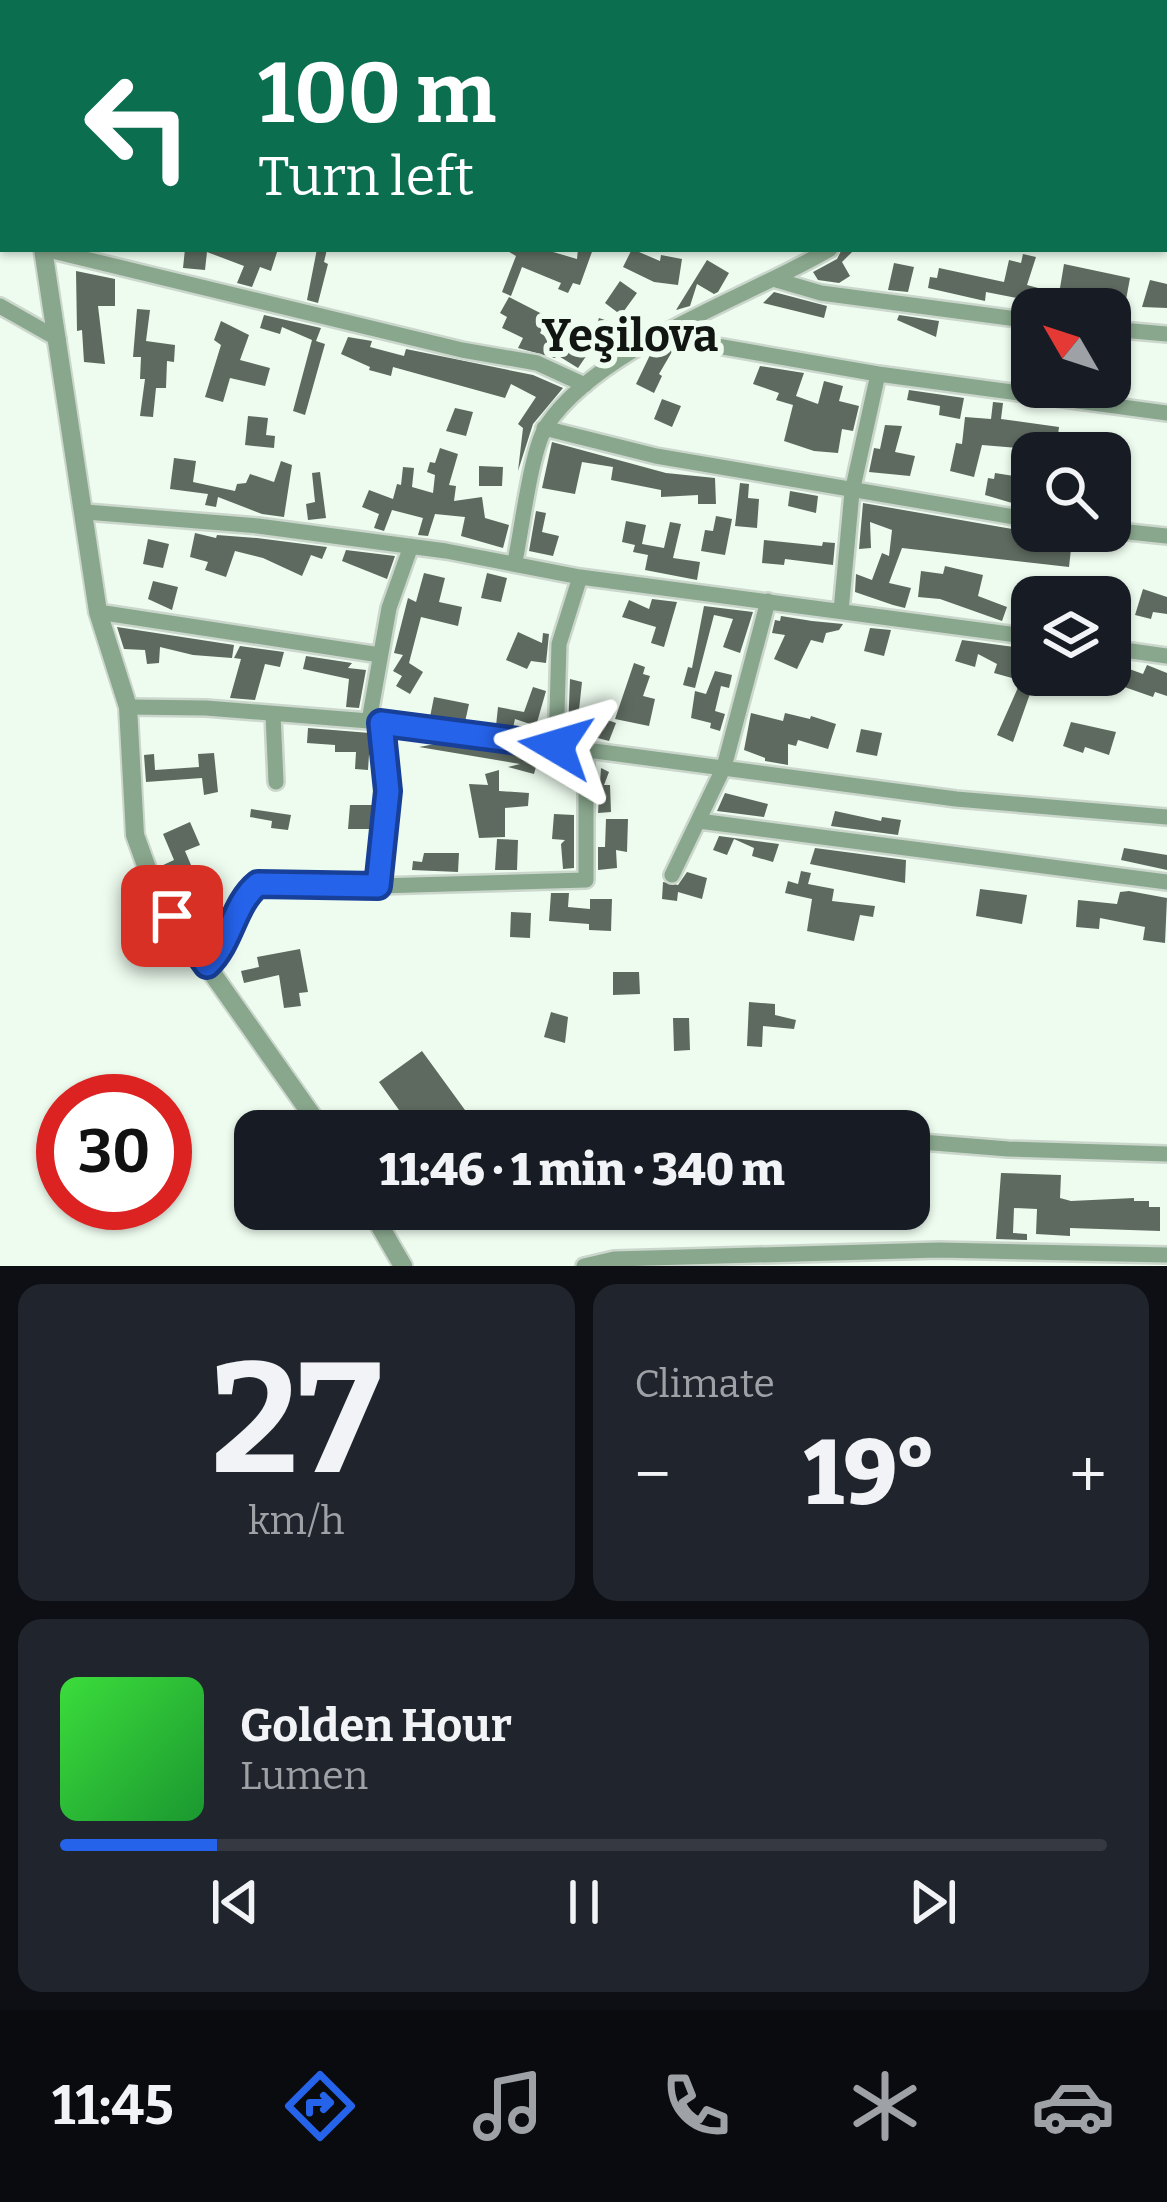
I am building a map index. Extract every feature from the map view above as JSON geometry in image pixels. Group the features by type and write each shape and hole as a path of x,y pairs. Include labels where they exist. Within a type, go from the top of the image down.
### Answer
{"street":[{"path":"44,252 98,612 128,707 135,835 172,916 308,1110"},
{"path":"55,252 537,364 585,385"},
{"path":"515,561 544,428 585,385 660,336 824,252"},
{"path":"773,279 821,293 1011,318"},
{"path":"0,306 58,339"},
{"path":"1131,331 1167,334"},
{"path":"660,336 1011,392"},
{"path":"842,611 851,492 878,374"},
{"path":"1130,408 1167,413"},
{"path":"544,428 656,456 1011,517"},
{"path":"86,512 258,526 411,546 515,561 580,577 1011,634"},
{"path":"1131,532 1167,536"},
{"path":"378,886 388,791 375,722 380,655 393,593 411,546"},
{"path":"556,746 559,644 580,577"},
{"path":"672,875 724,767 768,601"},
{"path":"98,612 380,655"},
{"path":"1131,651 1167,656"},
{"path":"128,707 375,722 956,799 1167,817"},
{"path":"273,714 277,782"},
{"path":"207,965 221,950 258,884 586,880 586,749"},
{"path":"699,821 1167,882"},
{"path":"930,1143 1167,1154"},
{"path":"382,1230 403,1266"},
{"path":"584,1266 614,1259 1167,1255"}],"building":[{"path":"185,252 207,252 205,270 183,268"},
{"path":"207,252 277,252 271,271 260,267 252,287 237,283 244,266"},
{"path":"316,252 326,252 318,303 307,300"},
{"path":"509,252 553,252 577,259 578,252 592,252 580,285 573,283 568,293 558,289 561,283 522,267 511,296 502,292 516,256"},
{"path":"630,252 660,261 661,255 682,259 678,285 654,282 623,267"},
{"path":"840,252 852,252 842,262 850,276 839,283 818,280 813,272 837,259"},
{"path":"1023,254 1036,257 1027,285 1038,288 1011,288 1011,297 986,292 985,301 928,288 939,268 1004,282 1009,260 1021,263"},
{"path":"707,260 729,273 718,292 697,284 690,306 676,310"},
{"path":"894,263 914,267 908,292 888,290"},
{"path":"1064,264 1130,278 1128,288 1060,288"},
{"path":"76,271 115,279 115,306 98,306 105,364 84,362 82,330 77,331"},
{"path":"1150,280 1167,284 1167,308 1142,307"},
{"path":"620,281 637,293 621,315 605,303"},
{"path":"774,292 827,306 824,318 763,303"},
{"path":"509,297 548,317 540,333 570,352 579,337 593,346 578,368 557,355 518,348 523,338 502,328 507,317 500,313"},
{"path":"137,309 150,310 146,341 175,345 174,362 167,361 166,388 156,388 153,417 140,416 145,379 140,379 141,357 133,357"},
{"path":"264,315 321,328 316,341 325,344 305,415 293,411 312,340 282,327 280,334 260,328"},
{"path":"899,315 939,321 936,337 897,320"},
{"path":"599,318 628,328 623,343 619,346 592,337"},
{"path":"221,321 249,335 240,360 270,368 265,386 230,378 223,402 205,397 221,345 214,340"},
{"path":"348,337 372,341 370,347 404,356 406,349 533,375 563,388 533,424 518,471 523,428 518,424 536,397 511,384 505,398 393,367 391,376 369,370 341,354"},
{"path":"661,348 673,350 654,393 636,384 650,355"},
{"path":"760,366 804,373 796,396 818,404 824,381 843,386 839,401 859,406 853,431 842,429 838,453 784,441 793,405 776,400 779,393 753,384"},
{"path":"909,390 964,398 960,419 939,415 940,406 907,400"},
{"path":"662,399 681,406 672,427 654,419"},
{"path":"993,402 1003,403 1001,419 1059,427 1058,432 1011,432 1011,447 982,445 974,477 950,471 956,443 962,444 965,417 991,419"},
{"path":"455,408 473,412 466,436 446,431"},
{"path":"248,416 268,418 266,435 275,436 274,448 245,445"},
{"path":"885,425 902,426 895,452 915,456 910,476 869,472"},
{"path":"552,442 666,473 715,478 716,504 698,504 698,495 661,497 661,490 611,480 613,467 582,462 575,494 542,488"},
{"path":"440,448 458,454 449,485 456,486 454,501 482,497 485,518 509,525 503,548 461,536 465,517 435,514 428,536 418,535 423,518 392,510 384,531 374,528 379,514 362,507 369,490 393,499 403,467 414,468 412,487 433,493 435,475 427,472"},
{"path":"174,458 196,461 193,482 235,491 250,474 274,482 281,461 292,465 284,517 218,497 216,507 205,505 208,494 170,489"},
{"path":"479,466 503,467 502,486 479,486"},
{"path":"320,472 326,518 308,520 306,504 315,502 312,473"},
{"path":"995,473 1011,476 1011,503 985,495 988,478 994,479"},
{"path":"740,483 749,484 748,498 759,499 757,528 735,526"},
{"path":"790,491 818,496 816,513 788,506"},
{"path":"863,503 1011,529 1011,552 1071,552 1069,567 902,548 889,583 911,588 905,608 855,592 856,574 872,580 882,553 889,556 892,530 870,522 871,548 859,549"},
{"path":"536,511 546,513 542,532 559,536 553,556 529,551"},
{"path":"716,516 732,519 725,555 701,551 705,530 713,531"},
{"path":"626,521 646,525 642,544 664,548 670,522 681,524 673,558 700,562 697,580 645,570 648,555 633,552 635,545 622,542"},
{"path":"195,533 327,547 322,559 311,555 302,576 235,551 226,577 205,570 208,562 190,557"},
{"path":"148,539 169,544 163,568 143,564"},
{"path":"764,540 835,543 833,565 785,559 784,565 762,563"},
{"path":"346,550 395,556 387,579 342,561"},
{"path":"945,566 983,575 978,596 1007,607 1002,621 940,599 918,597 921,571 943,574"},
{"path":"424,573 445,578 439,602 462,607 458,626 421,617 409,663 423,672 410,694 396,686 402,676 393,671 403,655 394,653 408,598 416,602"},
{"path":"487,573 507,578 501,602 481,598"},
{"path":"153,581 178,587 172,610 148,599"},
{"path":"1143,589 1167,597 1167,614 1153,612 1151,619 1135,615"},
{"path":"652,599 677,602 664,647 651,643 656,627 622,617 629,600 649,609"},
{"path":"704,606 753,612 740,653 723,647 733,619 714,615 695,688 683,685 688,667 692,668"},
{"path":"781,616 843,624 826,633 823,643 811,640 797,669 774,659 785,635 772,633"},
{"path":"117,627 234,645 232,658 160,647 159,663 147,664 145,650 124,649"},
{"path":"870,628 891,630 884,656 864,651"},
{"path":"518,632 542,643 543,633 549,634 546,663 531,661 527,669 506,660"},
{"path":"962,640 1011,647 1011,678 994,673 997,664 978,654 975,667 955,661"},
{"path":"240,646 284,652 280,667 265,664 255,700 230,698 241,659 234,658"},
{"path":"306,656 352,663 348,668 366,670 359,708 346,707 349,679 303,669"},
{"path":"634,663 645,667 643,674 650,676 643,696 655,699 649,726 615,719"},
{"path":"1147,665 1167,673 1167,696 1155,692 1153,697 1131,689 1131,670 1143,674"},
{"path":"715,671 732,675 729,688 721,686 715,711 725,714 720,731 710,728 711,723 691,718 695,691 706,694"},
{"path":"570,679 582,682 579,710 616,723 609,741 568,730"},
{"path":"533,687 546,691 536,726 515,719 513,728 496,726 498,707 524,712"},
{"path":"1014,696 1029,696 1013,742 997,735"},
{"path":"434,697 469,704 465,722 430,717"},
{"path":"751,713 783,721 785,713 811,716 836,724 828,749 798,740 796,746 788,744 788,765 765,761 744,750"},
{"path":"1071,722 1116,732 1109,755 1063,746"},
{"path":"308,728 370,733 368,770 355,769 356,752 335,752 335,745 307,743"},
{"path":"861,729 882,733 877,756 856,752"},
{"path":"440,743 539,756 534,774 508,767 520,764 419,747"},
{"path":"214,753 218,792 204,795 202,778 146,782 144,755 154,754 155,770 199,767 198,754"},
{"path":"601,768 609,772 604,785 610,785 611,812 598,813"},
{"path":"499,770 499,791 529,793 528,806 505,808 505,837 479,838 469,784 488,785 485,774"},
{"path":"725,793 768,804 764,817 717,811"},
{"path":"350,805 374,805 372,829 348,829"},
{"path":"251,809 291,815 288,830 271,828 272,821 250,817"},
{"path":"835,811 881,821 882,817 901,820 898,835 831,826"},
{"path":"554,814 574,815 574,868 563,869 561,844 565,840 552,839"},
{"path":"606,819 628,819 627,852 616,850 617,868 598,870 598,847 605,847"},
{"path":"190,822 200,845 185,851 191,865 163,870 161,866 174,860 163,834"},
{"path":"719,836 779,844 773,862 752,856 754,848 734,839 727,855 713,850"},
{"path":"497,839 518,840 517,870 495,870"},
{"path":"815,848 906,860 905,883 810,864"},
{"path":"1124,848 1167,855 1167,870 1121,860"},
{"path":"424,853 459,853 458,872 412,870 413,861 422,862"},
{"path":"801,871 811,873 808,884 834,889 832,901 875,906 873,917 860,915 854,941 807,931 812,899 785,893 788,881 798,884"},
{"path":"687,872 707,878 702,899 678,892 677,901 662,899 663,882 678,885"},
{"path":"980,889 1027,895 1022,924 976,916"},
{"path":"1120,892 1167,898 1165,943 1143,940 1145,927 1100,918 1099,929 1076,927 1078,900 1117,904"},
{"path":"551,893 569,893 568,907 590,909 590,899 612,899 611,931 549,921"},
{"path":"511,912 531,913 530,938 510,937"},
{"path":"300,949 308,992 299,993 301,1006 284,1008 279,975 244,983 241,971 259,967 257,957"},
{"path":"613,972 639,972 640,994 613,995"},
{"path":"749,1002 775,1004 775,1015 796,1020 794,1029 763,1026 762,1047 747,1046"},
{"path":"551,1012 568,1017 565,1043 544,1037"},
{"path":"673,1018 689,1018 690,1050 674,1051"},
{"path":"422,1051 465,1110 399,1110 379,1082"},
{"path":"1001,1173 1061,1175 1060,1198 1071,1201 1149,1201 1149,1207 1160,1207 1160,1231 1070,1228 1070,1236 1036,1234 1037,1209 1014,1208 1013,1233 1027,1234 1027,1240 996,1239"}],"district":[{"name":"Yeşilova","path":"630,336"}],"route":[{"path":"172,916 207,965 221,950 258,884 378,886 388,791 381,723 556,746"}]}
